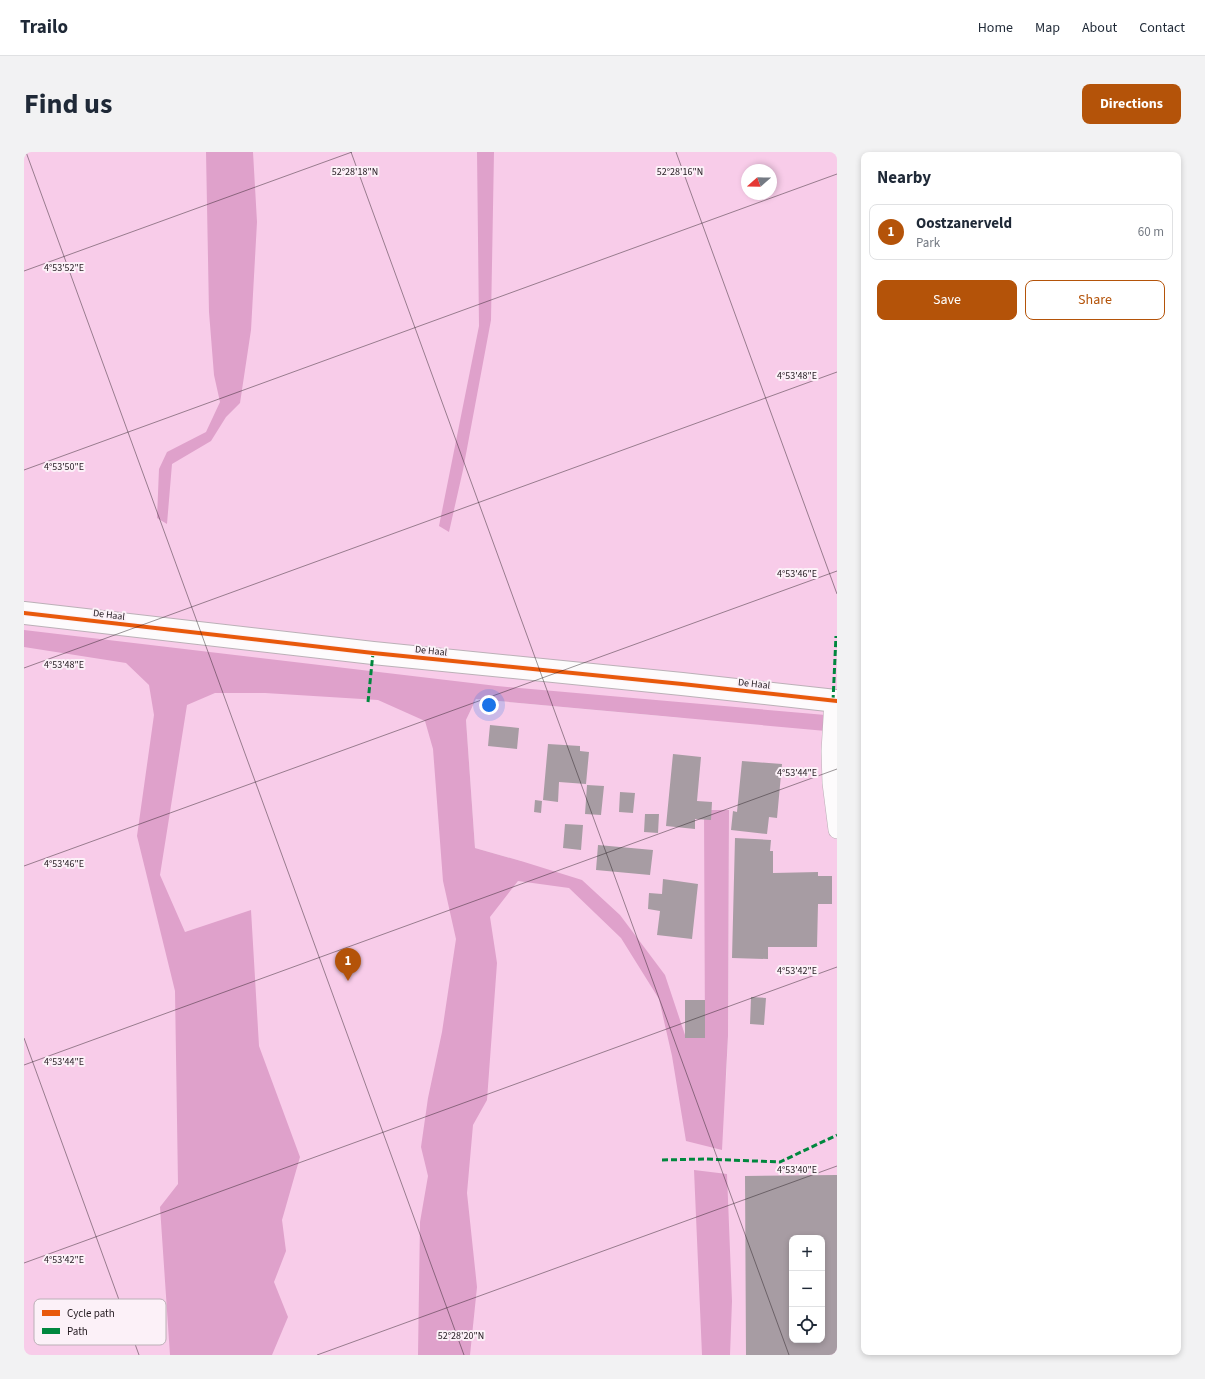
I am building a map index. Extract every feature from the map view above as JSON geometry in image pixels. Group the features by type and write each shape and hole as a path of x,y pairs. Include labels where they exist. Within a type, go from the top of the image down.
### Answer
{"street":[{"name":"De Haal","path":"24,613 373,653 682,684 834,704"}],"lane":[{"path":"834,704 830,751 831,783 837,830"}],"shaded area":[{"path":"24,152 837,152 837,1355 24,1355","holes":["464,693 683,718 476,699 466,720 475,848 521,861 465,862","704,810 729,811 728,1036 726,1081"]},
{"path":"206,152 253,152 257,222 251,330 240,403 226,417 211,441 172,464 167,524 157,518 159,469 167,452 206,432 220,402 214,375 209,312"},
{"path":"477,152 494,152 491,320 463,470 449,532 439,526 479,326"},
{"path":"24,630 497,686 837,716 837,732 476,699 466,720 475,848 582,880 620,915 665,975 686,1038 705,1038 704,810 729,810 728,1036 722,1150 686,1141 672,1056 659,999 621,938 569,888 518,881 490,917 497,963 487,1100 473,1125 467,1193 477,1287 470,1355 418,1355 420,1222 428,1176 421,1147 428,1098 442,1032 456,939 443,881 433,749 425,721 378,700 265,693 215,693 187,705 160,875 185,932 251,910 259,1046 300,1157 282,1220 286,1251 274,1282 288,1317 272,1355 170,1355 160,1207 178,1184 175,991 137,836 154,715 149,685 126,663 24,647"},
{"path":"694,1170 727,1174 732,1301 730,1355 702,1355"}],"building":[{"path":"490,725 519,728 517,749 488,746"},
{"path":"548,744 580,746 580,751 589,752 586,784 559,782 558,802 543,800"},
{"path":"673,754 701,757 697,801 712,802 711,820 695,819 695,829 666,826"},
{"path":"742,761 782,764 777,818 769,817 767,834 731,830 733,811 737,812"},
{"path":"587,785 604,786 601,815 585,814"},
{"path":"620,792 635,793 633,813 619,812"},
{"path":"535,800 542,801 541,813 534,812"},
{"path":"645,814 659,814 658,833 644,832"},
{"path":"565,824 583,825 581,850 563,848"},
{"path":"735,838 771,840 770,851 773,851 773,873 818,872 818,876 832,876 832,904 818,904 817,947 768,947 768,959 732,958"},
{"path":"598,845 653,850 650,875 596,870"},
{"path":"663,879 698,884 692,939 657,935 660,911 648,909 649,893 662,894"},
{"path":"751,997 766,998 764,1025 750,1024"},
{"path":"685,1000 705,1000 705,1038 685,1038"},
{"path":"837,1175 837,1355 746,1355 745,1176"}],"marked path":[{"path":"833,701 836,636"},
{"path":"368,702 373,653"},
{"path":"662,1160 705,1159 780,1162 837,1135"}],"cycle path":[{"path":"24,613 373,653 837,701"}],"place":[{"name":"Oostzanerveld","path":"348,981"}]}
